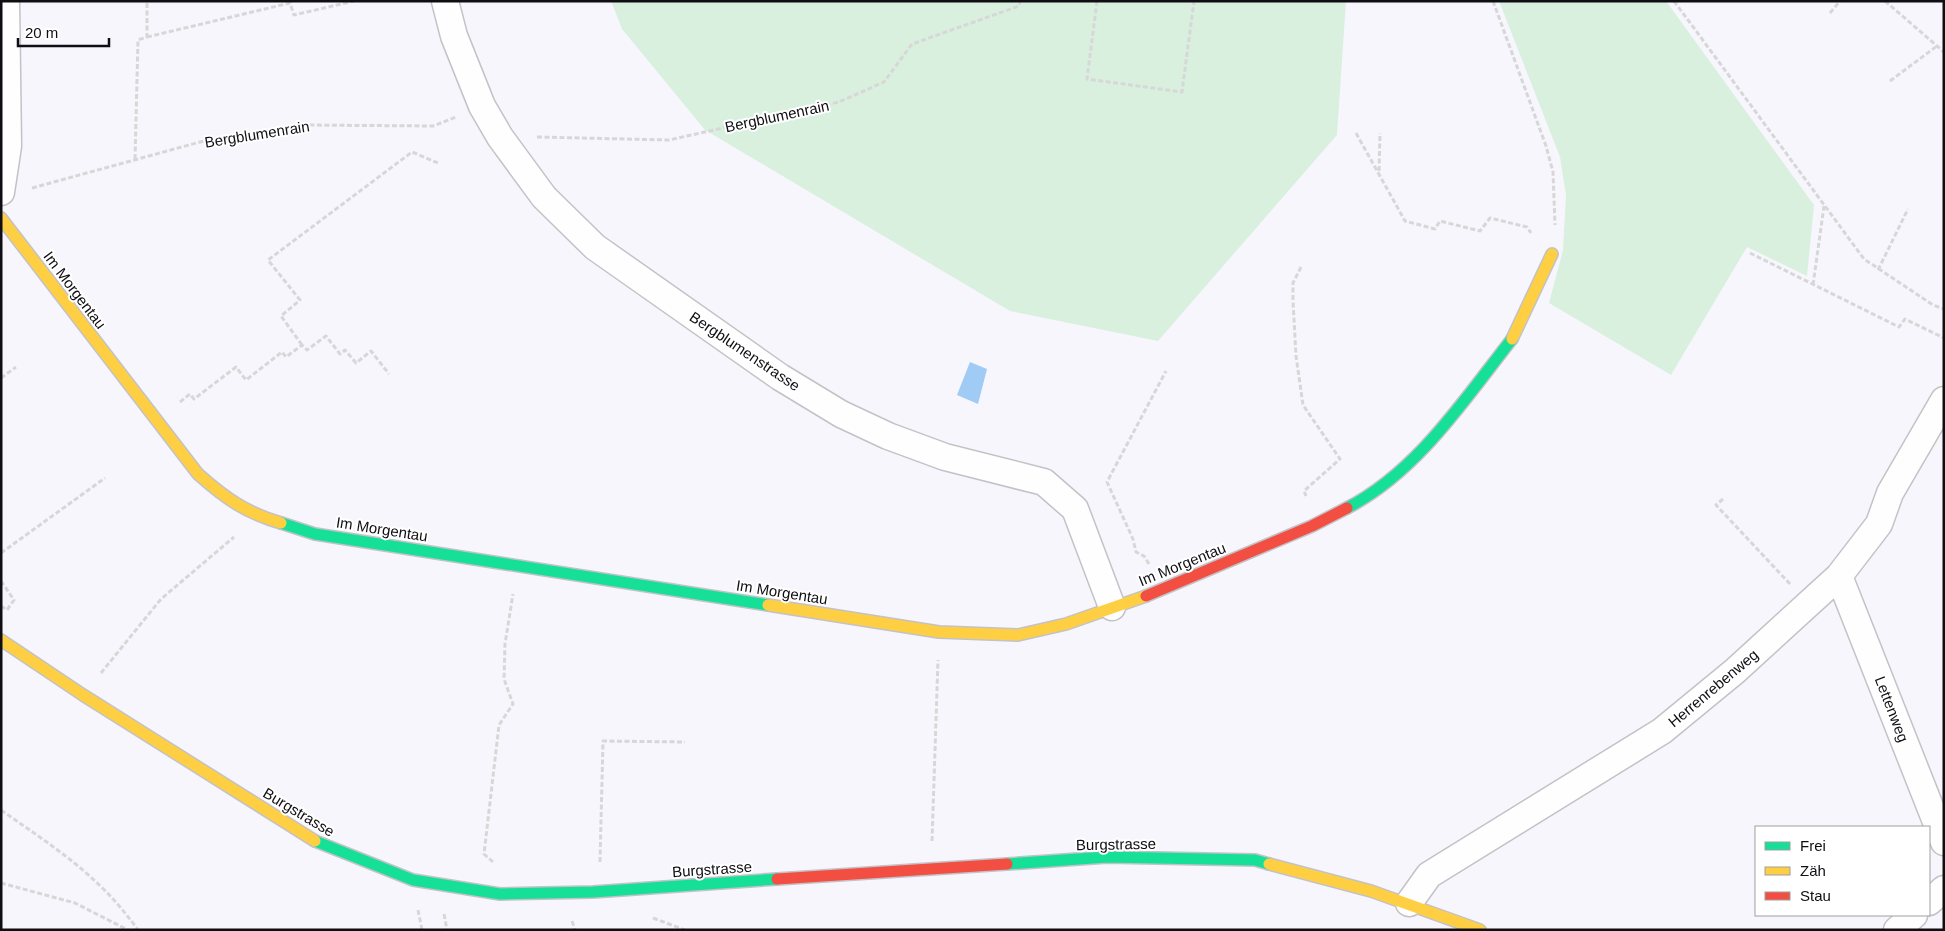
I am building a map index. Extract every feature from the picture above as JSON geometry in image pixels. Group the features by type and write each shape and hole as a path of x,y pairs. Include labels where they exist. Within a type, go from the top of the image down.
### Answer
{"street":[{"path":"1,192 8,146 6,1"},
{"name":"Bergblumenstrasse","path":"445,1 454,36 482,106 500,137 544,197 595,247 780,377 841,414 888,436 945,457 1044,482 1075,509 1112,607"},
{"name":"Im Morgentau","path":"1,218 198,474 224,497 254,515 314,534 939,632 1018,635 1066,624 1159,591 1303,530 1365,499 1431,443 1514,336 1552,254"},
{"name":"Herrenrebenweg","path":"1409,903 1429,876 1662,731 1735,671 1839,576 1879,524 1890,493 1944,400"},
{"name":"Lettenweg","path":"1839,576 1944,842"},
{"name":"Burgstrasse","path":"1,640 83,695 323,846 413,880 500,894 593,892 1107,856 1255,860 1372,890 1480,930"},
{"path":"1930,901 1944,888"},
{"path":"1897,930 1913,916"}],"path":[{"path":"147,1 147,38"},
{"path":"135,159 138,40 290,3 294,15 354,1"},
{"name":"Bergblumenrain","path":"500,137 669,140 840,102 884,82 912,44 1019,6 1020,1"},
{"path":"1097,1 1087,79 1182,92 1194,1"},
{"path":"1493,1 1535,112 1553,172 1556,202 1552,254"},
{"path":"1674,1 1864,259 1933,305 1944,309"},
{"path":"1830,13 1840,1"},
{"path":"1885,1 1944,52"},
{"path":"1890,82 1937,46"},
{"name":"Bergblumenrain","path":"34,187 200,142 302,125 433,126 482,106"},
{"path":"1356,133 1405,221 1435,229 1440,221 1480,231 1490,218 1527,227 1536,239"},
{"path":"1379,172 1380,133"},
{"path":"389,374 371,351 356,363 345,350 340,354 326,336 307,350 281,316 300,300 268,260 412,152 438,163"},
{"path":"1813,284 1824,205"},
{"path":"1878,270 1908,209"},
{"path":"1750,253 1899,327 1905,319 1944,338"},
{"path":"1301,267 1293,283 1293,301 1296,356 1303,405 1340,459 1304,491"},
{"path":"182,400 190,394 194,399 236,367 246,380 282,352 286,358 302,345"},
{"path":"1,378 16,368"},
{"path":"1148,562 1144,556 1136,552 1133,539 1107,482 1166,371"},
{"path":"1,553 105,478"},
{"path":"1724,499 1716,505 1808,603"},
{"path":"83,695 161,599 238,534"},
{"path":"1,581 14,600 7,610 1,606"},
{"path":"484,854 498,725 513,704 504,679 505,644 514,585"},
{"path":"931,869 939,632"},
{"path":"593,892 601,856 603,740 685,742"},
{"path":"1,810 82,867 120,905 138,930"},
{"path":"1,883 75,903 128,930"}],"green space":[{"path":"611,1 1346,1 1337,135 1158,341 1010,311 705,130 622,29"},
{"path":"1499,1 1666,1 1814,205 1807,276 1747,247 1671,375 1549,303 1563,250 1566,195 1560,157"}],"water":[{"path":"970,362 987,369 978,404 957,395"}],"traffic: fast":[{"path":"1347,508 1372,493 1396,475 1417,455 1457,410 1512,339"},
{"path":"281,523 315,534 768,605"},
{"path":"315,841 413,880 500,894 593,892 777,879"},
{"path":"1007,864 1107,857 1255,860 1269,864"}],"traffic: slow":[{"path":"1,218 198,474 237,504 281,523"},
{"path":"1512,339 1552,254"},
{"path":"768,605 939,632 1018,635 1066,624 1146,596"},
{"path":"1,640 83,695 315,841"},
{"path":"1269,864 1371,891 1480,930"}],"traffic: jam":[{"path":"1146,596 1312,526 1347,508"},
{"path":"777,879 1007,864"}]}
